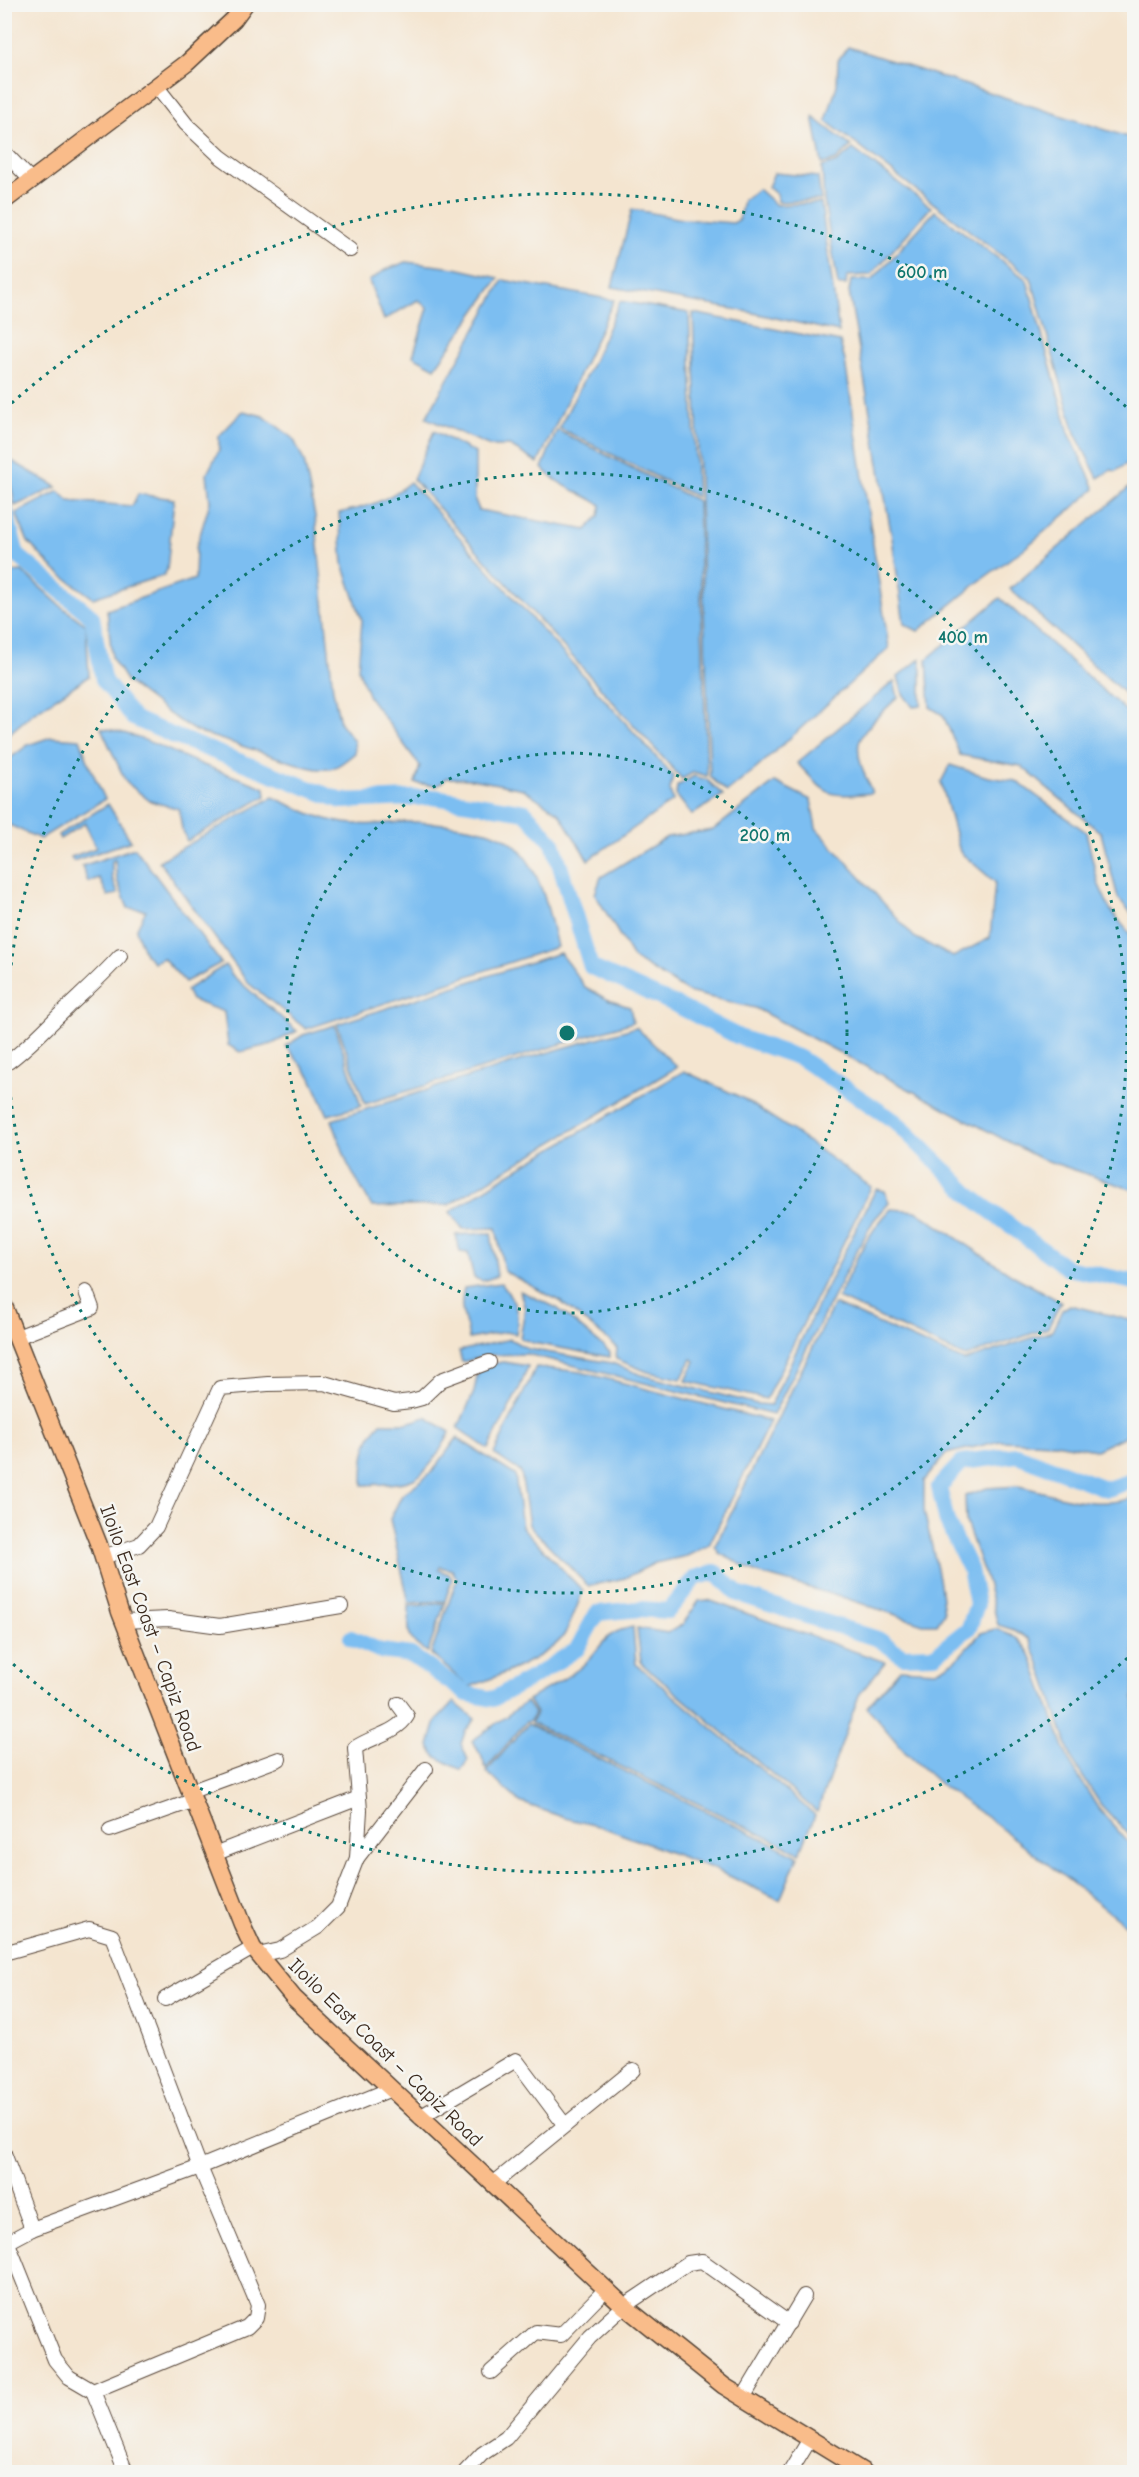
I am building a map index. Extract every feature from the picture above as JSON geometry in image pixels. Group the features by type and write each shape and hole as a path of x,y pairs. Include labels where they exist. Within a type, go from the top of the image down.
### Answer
{"main road":[{"path":"4,201 187,63 234,19 245,4"},
{"name":"Iloilo East Coast – Capiz Road","path":"4,1306 103,1557 124,1621 191,1796 255,1952 294,1998 605,2290 743,2398 864,2472"}],"street":[{"path":"157,87 186,123 221,157 350,250"},
{"path":"4,152 32,181"},
{"path":"4,1065 29,1047 66,1009 99,981 120,956"},
{"path":"17,1337 92,1308 86,1292"},
{"path":"103,1557 139,1545 156,1527 220,1388 324,1383 394,1403 422,1398 441,1380 489,1362"},
{"path":"124,1621 168,1619 220,1626 257,1622 341,1606"},
{"path":"357,1858 359,1798 355,1748 366,1740 403,1723 407,1716 398,1704"},
{"path":"110,1830 279,1759"},
{"path":"165,1999 255,1952 280,1950 318,1927 338,1907 357,1858 426,1769"},
{"path":"214,1854 359,1798"},
{"path":"4,1953 89,1929 112,1936 200,2167 258,2305 256,2318 247,2327 93,2391"},
{"path":"420,2117 516,2060 564,2124"},
{"path":"493,2184 633,2070"},
{"path":"126,2472 93,2391 69,2377 54,2360 6,2243 32,2229 200,2167 391,2089"},
{"path":"4,2153 32,2229"},
{"path":"465,2472 482,2454 506,2438 590,2337 624,2306 688,2263 702,2260 789,2323"},
{"path":"491,2372 536,2332 561,2335 605,2290"},
{"path":"743,2398 804,2296"},
{"path":"790,2472 810,2439"}],"water":[{"path":"848,47 1134,139 1134,453 1129,462 1116,471 1111,470 1098,478 1075,433 1031,278 826,121 837,85 838,60"},
{"path":"813,117 851,146 836,160 822,164"},
{"path":"853,149 931,207 871,275 847,276 846,285 838,285 824,200 822,167 837,162"},
{"path":"774,173 818,177 821,200 778,202 777,195 768,187"},
{"path":"758,189 776,205 821,203 839,332 749,312 612,287 632,209 682,219 733,223 739,220 743,200"},
{"path":"935,211 1027,280 1069,433 1095,489 1025,548 918,631 904,624 892,538 849,292 851,280 872,280"},
{"path":"406,262 455,268 499,278 435,368 413,356 428,308 418,300 384,320 369,281 385,270"},
{"path":"503,280 614,300 538,463 510,446 490,446 426,418"},
{"path":"620,301 689,313 697,497 559,428 592,364"},
{"path":"693,313 840,342 845,361 889,648 757,768 727,792 710,777"},
{"path":"243,411 263,416 293,438 304,461 315,516 333,690 340,723 354,741 355,753 333,768 307,767 195,731 127,682 112,658 107,610 195,579 196,548 210,502 207,474 219,450 219,436"},
{"path":"557,430 698,501 707,776 694,772 682,779 413,479 434,431 475,453 475,500 479,510 586,530 599,516 601,505 562,484 542,468"},
{"path":"5,457 57,487 15,506 10,481 5,477"},
{"path":"410,482 673,776 670,790 673,801 588,860 559,813 523,789 472,779 447,778 437,786 415,783 420,766 369,697 358,669 362,620 343,564 339,513 377,502"},
{"path":"1134,484 1134,702 1010,589"},
{"path":"59,491 69,501 132,506 138,494 174,499 167,570 164,575 93,598 56,571 28,542 16,513"},
{"path":"22,571 86,625 89,676 33,713 5,737 5,577 12,572"},
{"path":"1000,598 1134,718 1134,916 1118,898 1101,833 1021,766 960,755 943,715 930,707 927,659"},
{"path":"921,658 921,706 913,707 903,694 898,677"},
{"path":"894,681 898,697 870,725 859,743 860,762 872,793 845,795 829,792 816,783 797,763"},
{"path":"101,728 140,738 265,788 266,796 187,841 182,829 179,809 150,801 126,782"},
{"path":"51,737 80,739 105,799 40,839 5,823 5,762 28,745"},
{"path":"950,765 988,777 1016,781 1086,832 1098,883 1110,909 1134,939 1134,1190 1039,1158 755,1008 688,992 633,958 595,894 601,877 667,837 713,830 775,782 811,800 816,828 914,937 953,957 990,938 995,882 960,852 941,782"},
{"path":"694,776 707,780 723,795 692,815 676,795 677,786"},
{"path":"273,797 313,815 344,823 438,823 464,826 500,836 520,850 536,875 542,889 557,947 306,1029 248,983 159,861"},
{"path":"108,804 131,841 73,861 71,857 96,848 85,823 60,839 58,835"},
{"path":"135,848 221,963 185,982 163,958 154,962 145,954 136,930 146,910 128,908 117,880 115,860 112,861 112,877 118,894 108,896 99,878 88,882 82,866"},
{"path":"560,953 585,987 608,1000 630,1007 633,1022 365,1104 337,1024"},
{"path":"225,965 233,976 297,1031 272,1044 240,1052 228,1045 224,1012 191,1000 186,990"},
{"path":"335,1025 361,1106 328,1115 310,1076 286,1046 303,1035"},
{"path":"636,1027 677,1067 448,1205 372,1207 348,1165 332,1120 525,1059"},
{"path":"684,1071 744,1099 871,1187 766,1399 686,1381 695,1361 692,1359 681,1379 648,1372 616,1359 617,1347 561,1302 504,1271 496,1228 463,1229 450,1212 507,1175"},
{"path":"876,1189 885,1191 889,1203 874,1220 855,1254 773,1415 527,1354 491,1355 462,1362 459,1351 510,1339 528,1349 612,1363 642,1375 757,1404 771,1405 817,1306"},
{"path":"891,1209 916,1211 1014,1276 1061,1302 1048,1328 965,1357 838,1298 867,1240"},
{"path":"491,1233 497,1276 483,1281 474,1278 468,1253 460,1252 456,1235"},
{"path":"501,1283 510,1295 517,1313 516,1334 505,1332 469,1339 462,1309 464,1288"},
{"path":"520,1291 557,1308 610,1352 610,1357 533,1343 520,1338 525,1309"},
{"path":"834,1304 964,1361 1052,1331 1062,1310 1070,1305 1134,1321 1134,1432 1096,1450 1055,1443 1000,1441 946,1454 924,1481 924,1511 939,1578 944,1613 937,1624 923,1624 845,1598 757,1573 719,1553 715,1546"},
{"path":"503,1362 528,1366 520,1387 488,1449 458,1428 474,1392 478,1371 486,1365"},
{"path":"536,1367 581,1372 770,1421 709,1545 687,1556 655,1563 625,1578 588,1586 529,1525 521,1472 494,1454"},
{"path":"426,1417 450,1432 429,1466 417,1477 406,1482 363,1485 367,1444 381,1423 407,1423"},
{"path":"457,1438 515,1475 522,1527 583,1591 567,1630 557,1643 521,1666 469,1687 431,1654 457,1579 452,1570 440,1567 439,1570 449,1574 452,1579 445,1601 409,1603 390,1519 402,1495 433,1471"},
{"path":"1018,1486 1090,1502 1119,1501 1134,1497 1134,1840 1101,1805 1072,1760 1043,1673 1029,1639 1014,1630 998,1625 987,1582 966,1522 965,1496 987,1488"},
{"path":"708,1600 885,1662 859,1695 817,1812 641,1663 637,1628 668,1633 683,1624 699,1601"},
{"path":"445,1603 428,1652 411,1639 409,1606"},
{"path":"633,1627 636,1664 815,1815 800,1853 531,1723 536,1713 528,1700 581,1667 608,1637 622,1629"},
{"path":"995,1629 1016,1637 1030,1654 1069,1761 1098,1808 1134,1849 1134,1931 992,1821 941,1785 905,1752 867,1707 900,1669 936,1671 955,1661 981,1633"},
{"path":"454,1702 475,1719 465,1732 461,1744 468,1760 461,1770 435,1756 429,1746 436,1721"},
{"path":"526,1702 534,1713 530,1721 526,1722 486,1769 472,1741"},
{"path":"528,1724 798,1856 780,1900 712,1868 602,1827 565,1818 520,1802 486,1772"}],"waterway":[{"path":"4,505 17,555 92,617 103,679 133,718 342,801 434,797 525,812 553,843 591,967 674,1004 739,1037 800,1058 896,1122 973,1198 1067,1268 1134,1282"},
{"path":"351,1638 381,1651 411,1655 467,1694 493,1699 577,1649 597,1613 640,1609 668,1611 695,1578 715,1572 738,1594 878,1639 903,1656 935,1655 969,1628 977,1604 970,1569 947,1522 939,1487 962,1462 1017,1455 1107,1489 1134,1480"}]}
